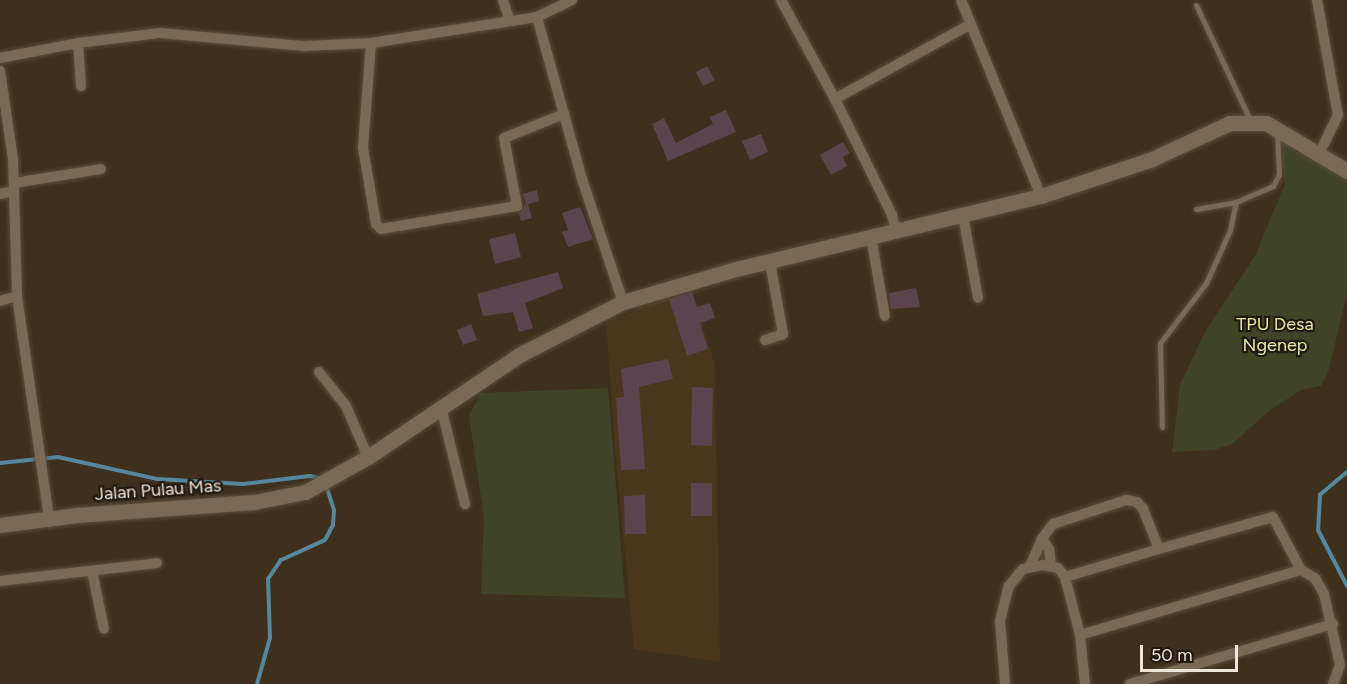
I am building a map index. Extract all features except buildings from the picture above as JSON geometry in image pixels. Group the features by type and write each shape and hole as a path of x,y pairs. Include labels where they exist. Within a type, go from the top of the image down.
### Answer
{"street":[{"path":"503,0 510,21"},
{"path":"0,58 78,43 175,33 304,46 371,43 537,17 572,0"},
{"path":"780,0 836,99 892,216 896,231"},
{"path":"961,0 969,25 1016,126 1041,196"},
{"path":"1317,0 1338,115 1320,152"},
{"path":"537,17 564,114 623,302"},
{"path":"836,99 969,25"},
{"path":"78,43 81,86"},
{"path":"371,43 363,148 376,224 381,229 517,206 504,138 564,114"},
{"path":"0,71 14,187 17,296 49,518"},
{"path":"1250,120 1277,128 1320,152 1347,171"},
{"name":"Jalan Pulau Mas","path":"0,525 49,518 265,501 316,487 368,457 519,355 623,302 770,262 1041,196 1152,159 1230,123 1250,120"},
{"path":"0,194 14,187 101,169"},
{"path":"963,216 978,298"},
{"path":"871,237 885,316"},
{"path":"765,340 783,334 770,262"},
{"path":"0,301 17,296"},
{"path":"319,372 346,406 368,457"},
{"path":"441,407 465,504"},
{"path":"1005,684 1000,621 1004,600 1012,579 1030,566 1042,538 1063,519 1126,500 1140,505 1159,549"},
{"path":"1065,577 1271,516 1301,570 1319,585 1332,624 1340,665 1333,684"},
{"path":"1042,538 1049,549 1050,565"},
{"path":"0,581 157,563"},
{"path":"1030,566 1050,565 1065,577 1080,635 1085,684"},
{"path":"1080,635 1301,570"},
{"path":"92,571 104,629"},
{"path":"1130,684 1332,624"}],"lane":[{"path":"1196,5 1250,120"},
{"path":"1196,209 1260,194 1278,178 1277,128"},
{"path":"1162,427 1160,343 1206,283 1230,230 1236,201"}],"shaded area":[{"path":"691,288 715,365 720,662 634,649 615,447 606,323"}],"green space":[{"name":"TPU Desa Ngenep","path":"1280,141 1347,181 1347,294 1329,369 1321,386 1301,390 1269,411 1232,444 1214,450 1172,452 1180,385 1206,330 1255,256 1285,184"},
{"path":"608,388 625,598 481,594 484,518 469,416 481,393"}],"waterway":[{"path":"0,463 58,457 157,479 243,484 310,476 319,478"},
{"path":"1347,472 1320,495 1318,530 1347,586"},
{"path":"257,684 270,638 268,579 281,560 325,540 333,525 334,510 326,486"}]}
